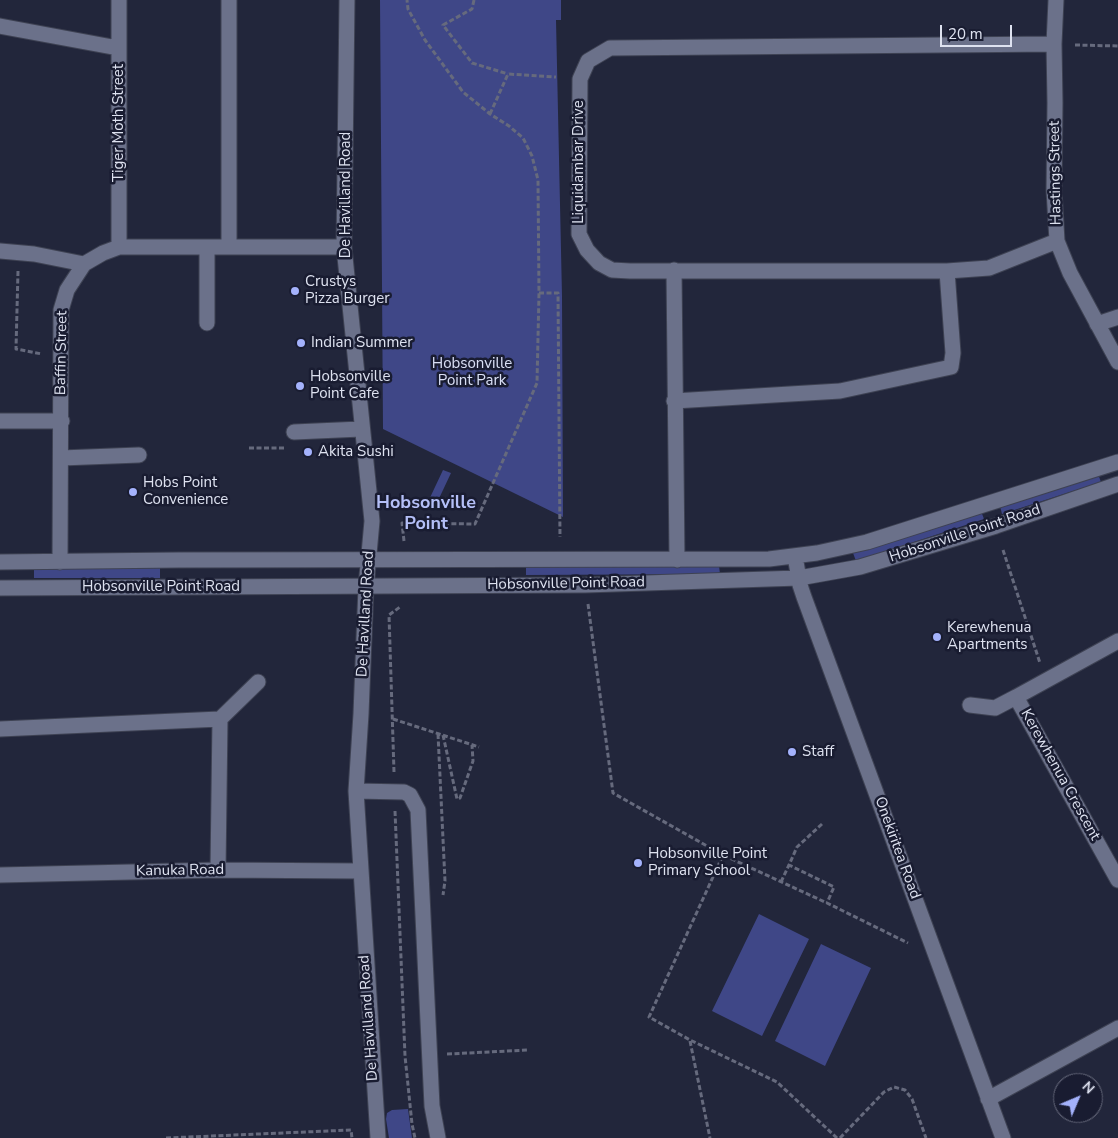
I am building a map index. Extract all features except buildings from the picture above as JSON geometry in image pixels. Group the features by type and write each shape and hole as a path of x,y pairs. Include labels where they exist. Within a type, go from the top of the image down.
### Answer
{"street":[{"name":"Tiger Moth Street","path":"119,0 119,247"},
{"path":"228,0 229,247"},
{"name":"De Havilland Road","path":"348,0 344,247 372,521 366,587 356,792 378,1138"},
{"name":"Hastings Street","path":"1056,0 1054,44 1054,190 1057,241 1070,273 1118,362"},
{"path":"0,26 118,48"},
{"name":"Liquidambar Drive","path":"1054,44 610,48 588,61 580,79 579,234 587,250 600,263 612,270 947,271 989,268 1057,241"},
{"name":"Baffin Street","path":"60,562 61,310 67,290 84,264 103,253 119,247 344,247"},
{"path":"207,248 207,323"},
{"path":"0,251 34,254 84,264"},
{"path":"674,270 677,560"},
{"path":"674,401 840,391 951,367 953,353 947,271"},
{"path":"1097,324 1118,317"},
{"path":"0,421 62,422"},
{"path":"294,432 361,428"},
{"path":"61,458 139,455"},
{"name":"Hobsonville Point Road","path":"0,562 677,560 760,559 795,556 867,542 1118,462"},
{"name":"Hobsonville Point Road","path":"0,588 586,585 798,578 860,567 996,526 1118,484"},
{"name":"Onekiritea Road","path":"795,556 798,578 804,597 1003,1138"},
{"name":"Kerewhenua Crescent","path":"970,705 995,708 1118,640"},
{"path":"0,729 220,719 258,682"},
{"name":"Kerewhenua Crescent","path":"1016,697 1118,880"},
{"path":"218,870 220,719"},
{"path":"356,792 404,792 410,795 418,810 432,1106 438,1138"},
{"name":"Kanuka Road","path":"0,875 218,870 360,872"},
{"path":"988,1099 1118,1028"}],"path":[{"path":"404,541 402,523 475,524 537,384 539,293 538,180 532,156 523,138 510,126 490,114 463,92 438,60 408,9 407,0"},
{"path":"474,0 472,9 443,25 472,63 508,74 556,76"},
{"path":"1075,45 1118,46"},
{"path":"490,114 508,74"},
{"path":"19,253 16,349 45,354"},
{"path":"539,293 558,293 560,536"},
{"path":"249,448 285,448 285,432 294,432"},
{"path":"1003,550 1041,666 1054,676"},
{"path":"588,601 613,793 723,855 827,902 908,943"},
{"path":"393,719 479,747"},
{"path":"443,735 457,799 460,798 473,761 472,744"},
{"path":"781,882 797,847 822,824"},
{"path":"723,855 649,1017 690,1040 777,1082 839,1138 884,1092 894,1087 905,1090 912,1099 926,1138"},
{"path":"789,865 834,887 827,902"},
{"path":"690,1040 710,1138"},
{"path":"456,1053 529,1050"},
{"path":"166,1138 351,1130 352,1138"}],"green space":[{"name":"Hobsonville Point Park","path":"380,0 561,0 561,20 556,20 562,296 563,517 383,429"},
{"path":"443,470 451,473 435,507 427,504"},
{"path":"1098,474 1101,482 1002,514 1000,506"},
{"path":"981,511 984,519 856,561 853,553"},
{"path":"719,566 720,574 526,575 526,567"},
{"path":"160,568 160,578 34,578 34,569"},
{"path":"759,914 809,939 762,1036 712,1011"},
{"path":"821,944 871,968 825,1066 775,1041"},
{"path":"408,1109 412,1138 389,1138 387,1113 392,1110"}],"place":[{"name":"Crustys Pizza Burger","path":"295,291"},
{"name":"Indian Summer","path":"301,343"},
{"name":"Hobsonville Point Cafe","path":"300,386"},
{"name":"Akita Sushi","path":"308,452"},
{"name":"Hobs Point Convenience","path":"133,492"},
{"name":"Kerewhenua Apartments","path":"937,637"},
{"name":"Staff","path":"792,752"},
{"name":"Hobsonville Point Primary School","path":"638,863"}],"district":[{"name":"Hobsonville Point","path":"426,514"}]}
